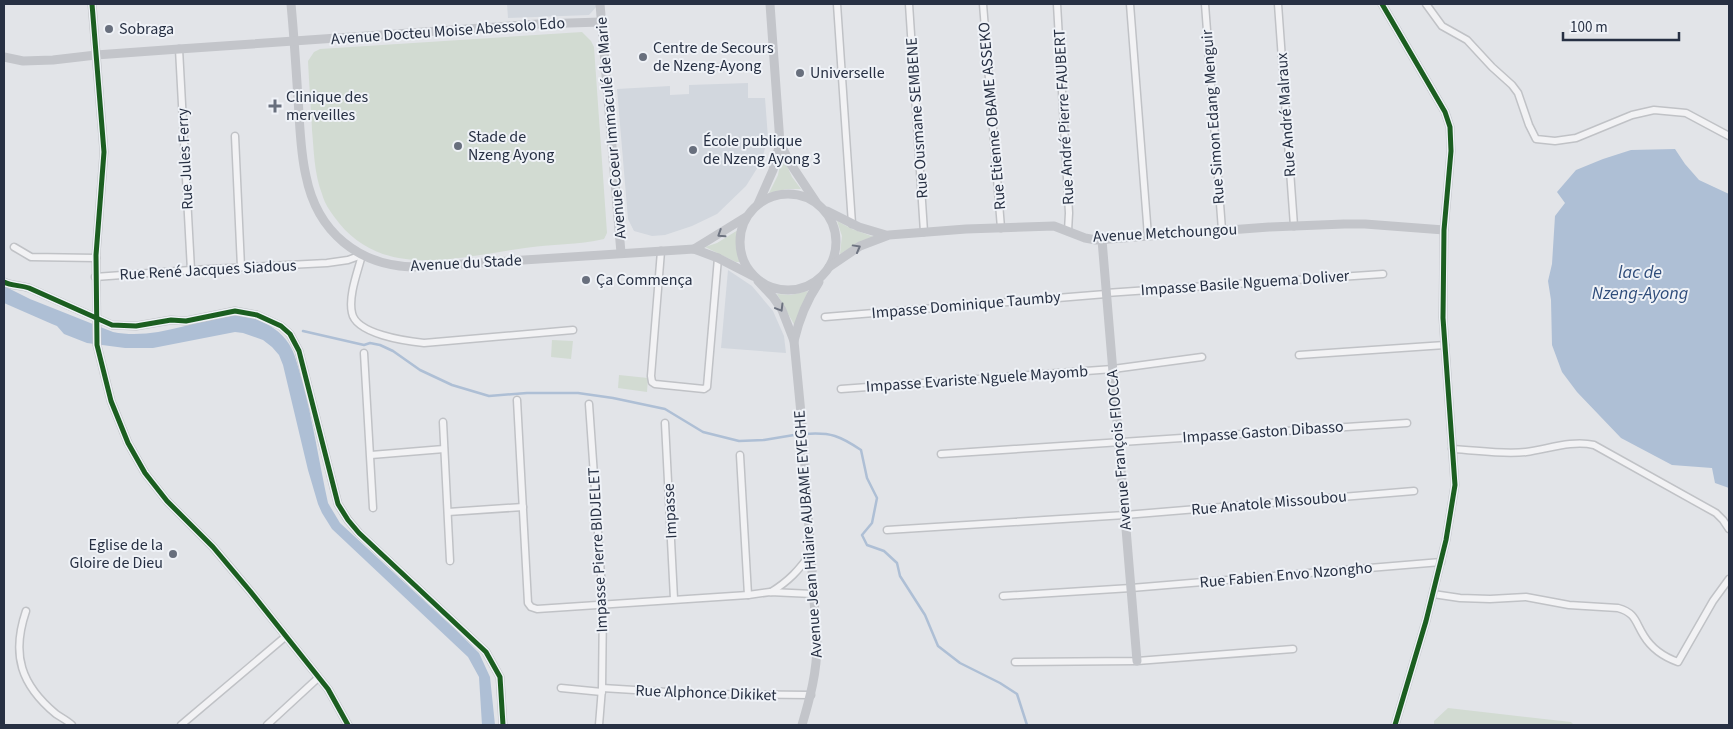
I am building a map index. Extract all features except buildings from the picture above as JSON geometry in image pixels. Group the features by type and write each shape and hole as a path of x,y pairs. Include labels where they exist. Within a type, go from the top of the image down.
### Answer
{"main road":[{"name":"Avenue du Stade","path":"291,4 305,175 311,195 326,226 339,239 362,254 378,261 402,267 694,249"},
{"name":"Avenue Coeur Immaculé de Marie","path":"600,4 621,253"},
{"path":"758,204 770,176 780,143 770,4"},
{"path":"1382,4 1448,119 1451,142 1444,230 1443,293 1455,485 1452,514 1441,562 1415,661 1395,725"},
{"name":"Avenue Docteu Moise Abessolo Edo","path":"4,57 23,61 37,61 96,55 538,24 602,22"},
{"path":"780,143 790,163 832,222 836,237 835,252 829,267 808,298 794,341"},
{"path":"694,249 746,217 758,204 772,196 787,194 803,196 852,224 889,235"},
{"path":"746,217 740,232 740,248 744,263 778,303 786,318 794,341"},
{"name":"Avenue Metchoungou","path":"889,235 1054,226 1085,238 1102,240 1294,226 1365,224 1444,230"},
{"path":"829,267 860,246 889,235"},
{"name":"Avenue François FIOCCA","path":"1102,240 1137,661"},
{"path":"694,249 718,258 771,288 784,291 798,290 811,285 822,277"},
{"name":"Avenue Jean Hilaire AUBAME EYEGHE","path":"794,341 802,424 817,654 811,695 802,725"}],"street":[{"name":"Rue René Jacques Siadous","path":"92,4 104,152 95,277 327,263 348,260 362,254"},
{"path":"837,4 852,224"},
{"name":"Rue Ousmane SEMBENE","path":"909,4 924,232"},
{"name":"Rue Etienne OBAME ASSEKO","path":"983,4 1001,228"},
{"name":"Rue André Pierre FAUBERT","path":"1058,4 1069,214 1068,231"},
{"path":"1130,4 1148,236"},
{"name":"Rue Simon Edang Menguir","path":"1205,4 1222,230"},
{"name":"Rue André Malraux","path":"1278,4 1294,226"},
{"path":"1426,4 1442,26 1467,40 1492,67 1512,84 1518,93 1528,125 1536,138 1555,141 1576,138 1632,116 1654,110 1686,114 1729,136"},
{"name":"Rue Jules Ferry","path":"179,49 191,270"},
{"path":"236,136 242,267"},
{"path":"14,247 26,255 37,258 96,258"},
{"path":"660,251 651,376 652,382 655,384 704,389 707,387 718,258"},
{"path":"362,254 354,285 352,314 355,322 361,326 385,336 424,342 573,330"},
{"name":"Impasse Basile Nguema Doliver","path":"1106,293 1383,274"},
{"path":"95,277 98,346 111,401 140,466 167,501 222,557 328,689 348,725"},
{"path":"4,282 12,286 28,288 97,322 112,325 136,326 171,320 192,320 226,312 240,311 265,318 286,330 294,340 302,362 321,440 341,509 359,533 486,652 500,677 502,725"},
{"name":"Impasse Dominique Taumby","path":"825,317 1106,293"},
{"path":"1299,355 1445,345"},
{"path":"364,353 373,508"},
{"name":"Impasse Evariste Nguele Mayomb","path":"841,389 1113,369 1202,358"},
{"path":"517,400 528,603 531,607 537,609 770,592 813,594"},
{"name":"Impasse Pierre BIDJELET","path":"589,404 603,604 602,690 599,725"},
{"path":"443,422 450,561"},
{"name":"Impasse","path":"665,423 674,599"},
{"name":"Impasse Gaston Dibasso","path":"941,454 1407,423"},
{"path":"1452,449 1526,452 1559,446 1594,445 1716,513 1729,528"},
{"path":"371,455 444,449"},
{"path":"740,455 748,595"},
{"name":"Rue Anatole Missoubou","path":"887,530 1125,515 1414,491"},
{"path":"448,512 523,508"},
{"path":"770,592 796,574 811,553"},
{"name":"Rue Fabien Envo Nzongho","path":"1003,596 1131,588 1441,562"},
{"path":"1433,594 1478,599 1526,597 1568,605 1618,608 1625,610 1637,620 1644,636 1663,656 1678,662 1713,602 1729,579"},
{"path":"26,611 20,628 19,646 22,670 34,692 57,715 72,725"},
{"path":"182,725 285,637"},
{"path":"1015,662 1137,661 1293,649"},
{"path":"267,725 318,678"},
{"name":"Rue Alphonce Dikiket","path":"561,688 719,695 811,695"}],"shaded area":[{"path":"507,4 597,4 597,6 589,15 508,18"},
{"name":"Stade de Nzeng Ayong","path":"582,32 594,47 607,233 604,239 451,259 402,259 379,252 358,241 339,223 323,198 317,178 308,61 314,52 320,49"},
{"name":"École publique de Nzeng Ayong 3","path":"748,83 748,98 765,98 768,138 761,162 746,186 717,214 692,226 665,235 652,236 634,231 628,219 617,89 670,86 670,95 689,94 689,85"},
{"path":"782,155 792,177 801,189 787,189 769,193 778,175"},
{"path":"837,221 874,237 861,241 840,254 842,236"},
{"path":"738,230 736,241 739,262 705,247 717,243"},
{"path":"728,270 752,286 773,311 784,336 786,353 721,348"},
{"path":"808,291 795,326 777,294 791,295"},
{"path":"552,340 573,341 571,359 551,357"},
{"path":"619,375 648,378 647,392 618,388"},
{"path":"1448,708 1571,722 1574,725 1434,725 1434,721"}],"water":[{"name":"lac de Nzeng-Ayong","path":"1675,149 1699,180 1729,194 1729,488 1715,483 1712,468 1672,465 1621,438 1577,392 1562,372 1552,345 1551,300 1548,281 1552,264 1555,216 1565,203 1557,192 1576,170 1603,159 1631,150"},
{"path":"4,286 30,299 113,332 143,334 238,316 263,322 278,332 291,348 302,380 328,503 340,523 479,653 490,677 495,725 482,725 479,677 468,657 332,529 322,513 308,470 283,365 279,355 272,347 263,340 235,332 153,348 125,348 87,343 64,334 57,326 4,303"}],"waterway":[{"path":"303,331 364,345 370,343 380,345 393,351 420,370 452,385 489,396 527,393 578,393 613,398 665,409 703,432 739,441 764,440 800,434"},
{"path":"805,434 829,434 847,441 861,450 867,478 877,498 872,523 862,535 867,545 884,551 897,563 900,576 925,615 938,646 960,663 1000,683 1017,694 1027,725"}],"cycle path":[{"path":"92,4 104,152 96,255 97,345 111,401 128,443 145,473 167,501 213,547 250,591 328,689 348,725"},
{"path":"1382,4 1445,112 1450,127 1451,151 1444,230 1443,318 1455,485 1446,540 1426,621 1395,725"},
{"path":"4,282 29,288 112,325 136,326 171,320 186,321 235,311 257,315 281,326 290,334 299,351 338,504 359,533 486,652 500,677 503,725"}],"place":[{"name":"Sobraga","path":"109,29"},
{"name":"Centre de Secours de Nzeng-Ayong","path":"643,57"},
{"name":"Universelle","path":"800,73"},
{"name":"Clinique des merveilles","path":"275,106"},
{"name":"Stade de Nzeng Ayong","path":"458,146"},
{"name":"École publique de Nzeng Ayong 3","path":"693,150"},
{"name":"Ça Commença","path":"586,280"},
{"name":"Eglise de la Gloire de Dieu","path":"173,554"}]}
